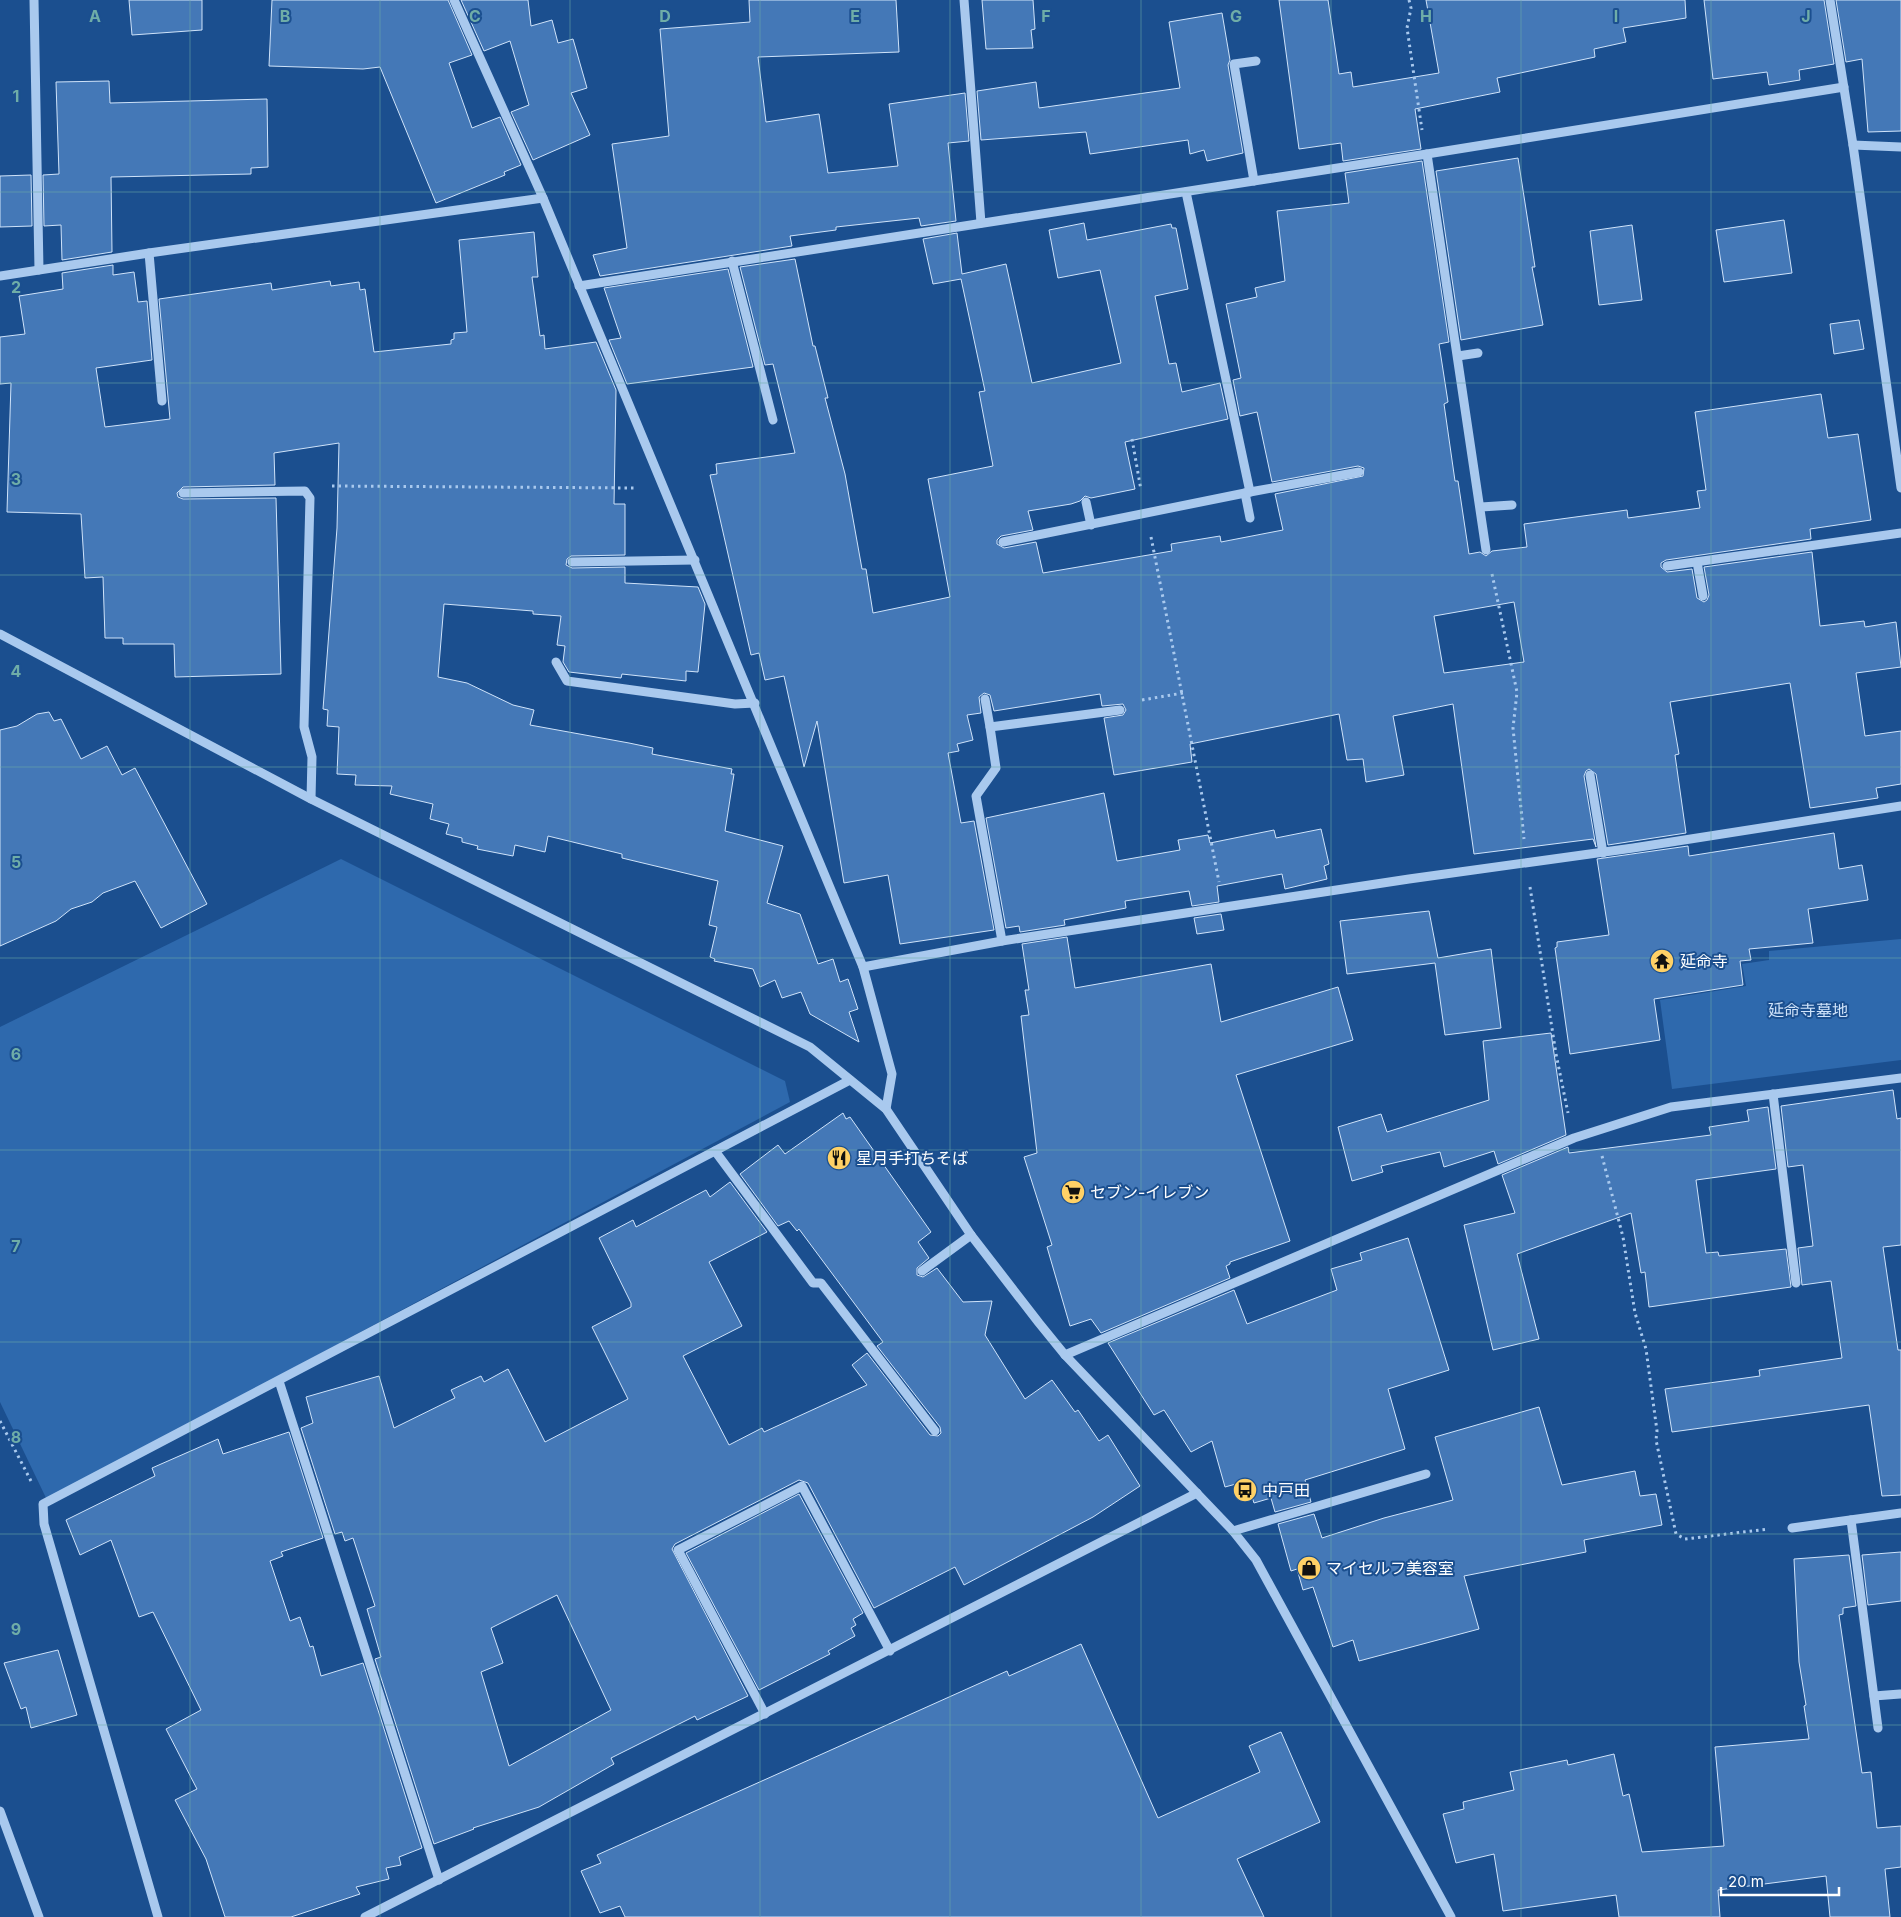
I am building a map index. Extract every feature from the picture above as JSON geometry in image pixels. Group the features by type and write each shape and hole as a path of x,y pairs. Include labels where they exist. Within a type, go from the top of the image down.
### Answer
{"street":[{"path":"34,0 39,270"},
{"path":"454,0 543,198 755,703 863,967 892,1074 886,1109"},
{"path":"964,0 981,223"},
{"path":"1830,0 1853,146 1901,488"},
{"path":"1254,181 1234,64 1256,61"},
{"path":"579,286 1844,87"},
{"path":"1853,146 1901,147"},
{"path":"1426,154 1486,550"},
{"path":"1186,192 1248,492 1250,518"},
{"path":"0,276 149,253 543,198"},
{"path":"149,253 162,401"},
{"path":"732,261 773,420"},
{"path":"1458,356 1478,353"},
{"path":"1003,542 1248,492 1359,472"},
{"path":"183,493 305,491 310,498 304,727 312,757 312,799"},
{"path":"1086,502 1091,525"},
{"path":"1481,507 1512,505"},
{"path":"1667,566 1901,533"},
{"path":"572,562 695,560"},
{"path":"1697,562 1703,596"},
{"path":"0,634 312,799 810,1047 886,1109 971,1235 1066,1354 1233,1531 1256,1560 1451,1917"},
{"path":"556,662 567,681 735,704 755,703"},
{"path":"985,699 996,768 976,796 1002,941"},
{"path":"990,727 1120,710"},
{"path":"1590,775 1603,853"},
{"path":"863,967 1002,941 1409,879 1603,853 1901,806"},
{"path":"1066,1354 1595,1130 1671,1107 1901,1078"},
{"path":"158,1917 44,1524 43,1504 850,1080"},
{"path":"1773,1094 1796,1283"},
{"path":"715,1151 814,1283 821,1283 934,1431"},
{"path":"922,1271 971,1235"},
{"path":"279,1381 439,1880"},
{"path":"1233,1531 1426,1474"},
{"path":"765,1714 678,1550 802,1486 890,1651"},
{"path":"365,1917 1197,1494"},
{"path":"1792,1528 1901,1513"},
{"path":"1851,1520 1878,1728"},
{"path":"1874,1696 1900,1694"},
{"path":"0,1811 40,1917"}],"path":[{"path":"1409,0 1411,8 1407,28 1426,154"},
{"path":"1132,439 1184,693 1224,907"},
{"path":"310,498 319,486 664,488"},
{"path":"1120,710 1127,702 1184,693"},
{"path":"1595,1130 1623,1237 1636,1313 1646,1349 1657,1431 1656,1440 1676,1534 1685,1539 1792,1528"},
{"path":"0,1421 43,1504"}],"green space":[{"path":"341,859 785,1081 790,1102 47,1500 0,1402 0,1027"},
{"name":"延命寺墓地","path":"1901,939 1901,1060 1672,1089 1660,1000 1746,986 1742,964 1769,960 1769,951"}],"building":[{"path":"129,0 202,0 202,30 132,35"},
{"path":"272,0 448,0 472,55 449,63 472,128 500,117 521,165 504,172 505,175 436,203 380,67 363,69 269,66"},
{"path":"461,0 528,0 531,26 552,20 558,43 573,39 587,88 571,93 590,135 533,160 511,112 529,105 510,41 484,51"},
{"path":"749,0 896,0 899,52 758,57 766,122 819,114 828,173 898,166 889,104 965,93 969,141 948,143 956,221 921,226 919,218 836,227 836,230 790,236 792,246 600,276 593,255 627,248 612,144 669,136 660,29 750,22"},
{"path":"982,0 1033,0 1035,29 1031,30 1033,48 986,49"},
{"path":"1279,0 1328,0 1339,74 1351,72 1353,87 1439,73 1426,0 1685,0 1686,18 1623,28 1626,42 1594,49 1595,57 1497,78 1500,92 1415,109 1421,149 1343,161 1341,143 1299,149"},
{"path":"1704,0 1824,0 1834,64 1799,70 1800,80 1769,85 1767,72 1713,79"},
{"path":"1836,0 1901,0 1901,131 1868,132 1862,59 1846,62"},
{"path":"1222,13 1230,60 1228,65 1243,153 1207,161 1204,150 1190,154 1188,140 1090,154 1086,132 981,140 977,91 1036,82 1039,108 1180,88 1169,22"},
{"path":"109,81 110,103 267,99 268,167 251,168 251,174 111,177 112,252 62,260 61,225 44,226 43,175 59,174 56,82"},
{"path":"1518,158 1535,267 1532,267 1543,325 1461,340 1436,171"},
{"path":"1422,161 1449,342 1439,344 1448,402 1444,404 1455,481 1458,481 1469,554 1480,552 1486,556 1492,551 1527,547 1524,524 1627,510 1628,518 1700,508 1697,491 1706,490 1695,412 1821,394 1828,438 1858,434 1871,520 1810,529 1811,539 1666,560 1661,563 1661,567 1667,572 1692,569 1697,598 1704,602 1709,595 1704,567 1812,552 1820,626 1864,621 1865,627 1896,622 1901,667 1856,673 1865,736 1901,731 1901,784 1876,788 1878,798 1810,808 1790,683 1670,702 1679,754 1675,755 1686,833 1608,845 1596,774 1589,769 1584,776 1596,847 1593,839 1474,854 1453,704 1393,716 1404,775 1366,782 1363,759 1347,760 1339,714 1190,744 1192,762 1114,775 1104,718 1123,715 1126,710 1123,704 1102,706 1100,694 994,711 990,695 984,693 979,697 981,713 967,715 973,740 957,744 959,751 948,753 961,823 974,821 994,930 900,944 888,875 844,883 817,721 804,767 784,676 765,680 759,653 751,655 710,475 717,474 716,464 795,453 773,364 765,365 740,267 795,259 813,346 815,346 828,398 825,398 845,474 862,569 866,569 873,613 950,597 928,479 993,466 979,392 985,391 961,279 933,284 923,239 957,233 962,274 1006,264 1032,383 1121,363 1100,270 1058,278 1049,230 1084,223 1087,240 1171,224 1172,228 1176,228 1188,289 1155,296 1169,364 1176,363 1182,392 1220,383 1228,419 1125,442 1135,489 1091,498 1085,496 1080,501 1071,504 1028,511 1033,530 1001,536 997,540 997,544 1004,548 1036,542 1043,573 1172,551 1171,544 1220,536 1221,542 1283,530 1275,494 1363,476 1364,468 1358,466 1272,482 1257,412 1240,416 1233,380 1241,378 1226,304 1257,297 1255,288 1285,281 1277,211 1349,203 1345,173","holes":["1514,602 1524,662 1444,673 1434,616"]},
{"path":"31,175 32,226 0,227 0,176"},
{"path":"1784,220 1792,273 1724,282 1716,230"},
{"path":"1632,225 1642,300 1599,305 1590,231"},
{"path":"534,232 538,277 532,277 540,336 544,335 545,349 596,342 616,390 614,504 625,504 625,555 571,556 567,559 566,565 572,568 625,567 625,583 698,587 705,604 698,672 686,671 686,681 622,674 621,678 569,672 563,662 565,646 557,645 561,616 533,614 533,611 444,604 438,677 467,683 513,705 534,710 530,725 653,748 652,754 732,769 731,774 734,774 725,831 783,846 767,903 800,914 818,964 833,959 840,982 848,979 858,1009 849,1012 859,1042 810,1014 801,992 782,998 775,980 760,987 753,969 714,961 715,959 710,957 717,927 709,925 718,881 622,858 622,854 548,836 545,852 515,845 513,856 477,849 478,846 462,842 462,838 446,834 449,824 430,819 433,804 390,794 392,786 355,785 356,775 337,774 339,727 327,726 328,710 323,709 337,528 339,443 274,453 275,485 183,487 177,493 178,497 183,499 276,498 281,674 175,677 174,644 123,644 123,638 105,638 103,577 85,578 81,514 7,512 11,383 0,384 0,337 25,334 19,296 63,289 62,273 113,265 113,275 134,272 138,302 147,301 152,360 96,368 105,427 170,419 159,299 271,283 272,290 330,281 331,286 359,282 360,290 365,289 374,352 451,344 451,340 454,339 454,333 467,332 459,240"},
{"path":"728,269 753,367 627,384 609,340 621,338 604,288"},
{"path":"1859,320 1864,349 1834,354 1830,324"},
{"path":"49,712 54,721 61,719 81,759 107,746 122,775 135,768 207,904 161,928 135,881 103,893 92,902 71,909 56,921 0,946 0,730 17,726 37,714"},
{"path":"1104,793 1117,861 1180,850 1178,840 1208,835 1210,843 1274,830 1276,838 1321,829 1329,864 1324,866 1327,879 1285,889 1282,874 1217,886 1219,902 1192,906 1189,891 1125,901 1126,908 1064,920 1065,925 1020,932 1019,926 1006,928 986,818"},
{"path":"1834,833 1839,869 1862,865 1868,900 1808,909 1813,943 1749,949 1751,960 1740,961 1743,985 1654,999 1660,1040 1570,1054 1555,948 1557,947 1557,942 1609,935 1597,859 1688,846 1689,856"},
{"path":"1429,911 1438,958 1491,949 1501,1028 1445,1035 1435,963 1347,974 1340,921"},
{"path":"1221,914 1224,930 1197,934 1194,918"},
{"path":"1067,937 1075,988 1211,964 1221,1022 1338,987 1353,1040 1236,1075 1290,1241 1230,1262 1226,1266 1230,1278 1101,1333 1091,1319 1070,1326 1047,1247 1052,1245 1024,1157 1037,1153 1021,1016 1029,1015 1025,990 1029,990 1022,944"},
{"path":"1551,1033 1566,1135 1498,1164 1494,1151 1444,1167 1440,1152 1381,1166 1383,1172 1352,1181 1338,1127 1381,1114 1387,1132 1489,1100 1483,1041"},
{"path":"1893,1090 1897,1119 1901,1118 1901,1245 1883,1247 1898,1350 1901,1350 1901,1495 1882,1496 1869,1405 1672,1432 1665,1389 1760,1376 1759,1370 1842,1358 1831,1281 1802,1285 1798,1248 1813,1246 1803,1165 1788,1167 1781,1106"},
{"path":"1768,1107 1776,1169 1696,1180 1706,1253 1718,1252 1719,1256 1786,1249 1791,1287 1649,1307 1645,1272 1641,1273 1631,1213 1517,1254 1539,1339 1493,1350 1464,1225 1515,1213 1502,1175 1568,1147 1569,1153 1711,1135 1709,1127 1749,1121 1747,1110"},
{"path":"843,1113 846,1119 850,1117 931,1232 918,1242 929,1258 917,1268 917,1275 923,1277 937,1268 963,1302 992,1301 985,1335 1025,1399 1052,1380 1075,1412 1078,1410 1099,1441 1108,1435 1140,1486 1093,1517 964,1585 955,1567 874,1608 808,1483 799,1480 675,1544 672,1549 748,1696 697,1720 695,1716 611,1758 614,1764 539,1807 473,1828 434,1844 375,1659 381,1657 367,1609 375,1606 353,1538 345,1541 342,1532 335,1534 301,1428 313,1423 306,1397 379,1376 394,1428 455,1398 451,1390 481,1376 484,1382 508,1369 545,1442 628,1399 592,1327 631,1307 631,1303 599,1238 633,1220 636,1227 706,1190 710,1197 730,1182 767,1232 709,1262 742,1326 683,1356 729,1445 762,1428 764,1432 867,1385 852,1365 867,1353 930,1435 938,1436 941,1433 940,1427 877,1346 883,1342 799,1229 797,1231 789,1221 778,1226 740,1174 778,1145 785,1154","holes":["557,1595 611,1710 509,1766 481,1672 503,1663 491,1628"]},
{"path":"1408,1238 1449,1370 1388,1389 1405,1449 1305,1480 1311,1502 1275,1512 1271,1498 1254,1503 1247,1481 1225,1487 1212,1441 1191,1452 1164,1410 1154,1415 1108,1343 1234,1290 1247,1324 1337,1290 1331,1269 1362,1260 1360,1253"},
{"path":"1539,1407 1562,1485 1635,1471 1640,1496 1656,1494 1662,1525 1584,1540 1586,1552 1464,1576 1479,1629 1359,1661 1353,1640 1333,1647 1313,1587 1303,1590 1297,1569 1291,1571 1278,1524 1314,1514 1322,1538 1384,1518 1453,1500 1435,1437"},
{"path":"289,1432 323,1538 281,1552 283,1556 270,1561 290,1621 300,1617 310,1647 313,1646 321,1676 363,1663 422,1848 399,1857 401,1865 386,1868 389,1879 356,1887 360,1894 291,1917 225,1917 206,1859 175,1800 197,1789 166,1729 201,1710 153,1612 139,1617 111,1540 80,1555 66,1520 155,1476 152,1468 218,1439 223,1454"},
{"path":"799,1494 863,1613 853,1619 856,1625 851,1628 855,1636 828,1651 830,1654 759,1690 686,1553"},
{"path":"1901,1552 1901,1601 1868,1605 1862,1555"},
{"path":"1849,1555 1856,1606 1843,1608 1843,1614 1839,1615 1862,1773 1871,1772 1877,1828 1901,1826 1901,1867 1885,1869 1890,1917 1830,1917 1826,1876 1718,1890 1720,1917 1619,1917 1616,1895 1503,1911 1494,1854 1456,1863 1443,1814 1464,1809 1463,1802 1514,1790 1510,1772 1567,1760 1568,1765 1614,1754 1623,1796 1629,1794 1642,1852 1724,1846 1715,1747 1809,1739 1799,1662 1794,1559"},
{"path":"1081,1644 1158,1818 1260,1772 1249,1746 1281,1732 1320,1822 1237,1859 1264,1917 625,1917 620,1906 600,1913 581,1871 601,1863 597,1855 1007,1671 1009,1676"},
{"path":"58,1650 77,1715 31,1728 26,1707 21,1709 4,1663"}],"place":[{"name":"延命寺","path":"1662,961"},
{"name":"星月手打ちそば","path":"839,1158"},
{"name":"セブン-イレブン","path":"1073,1192"},
{"name":"中戸田","path":"1245,1490"},
{"name":"マイセルフ美容室","path":"1309,1568"}]}
